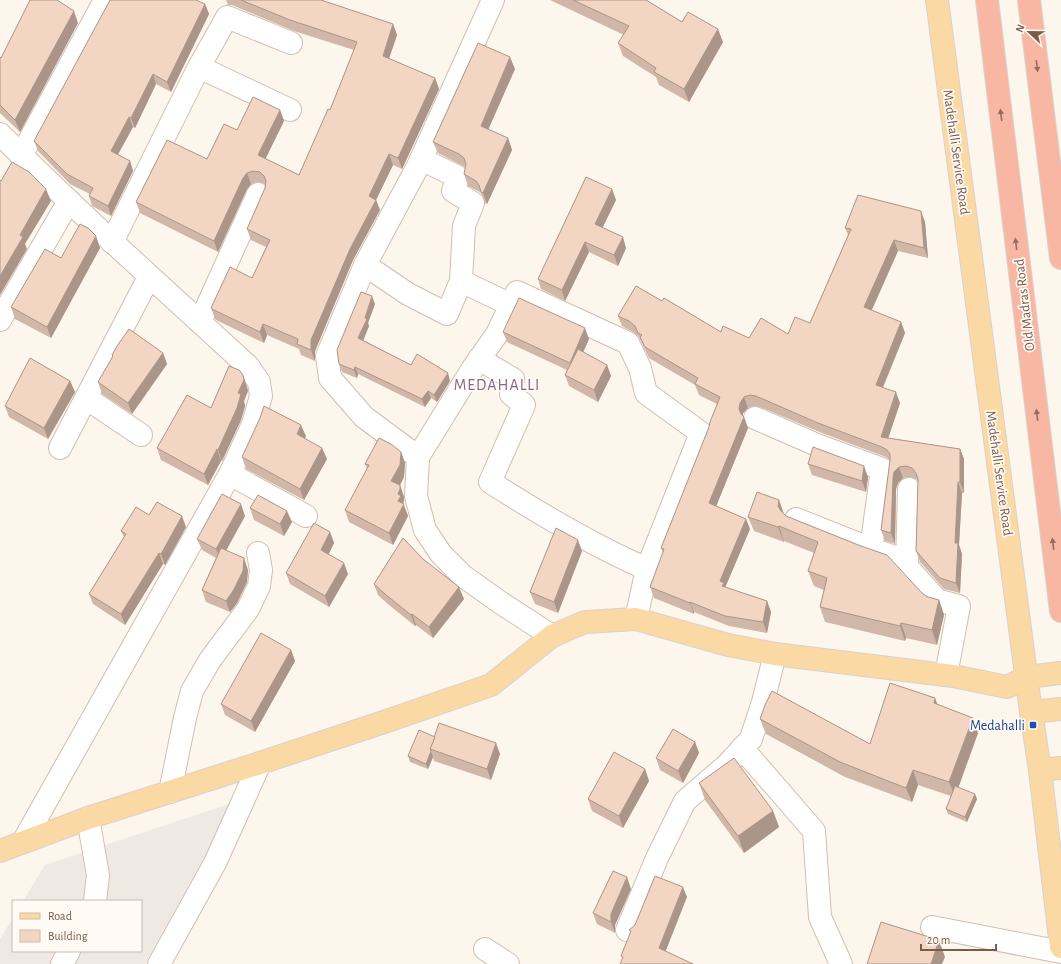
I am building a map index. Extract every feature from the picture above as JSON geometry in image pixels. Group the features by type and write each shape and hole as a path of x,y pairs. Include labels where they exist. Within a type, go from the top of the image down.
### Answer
{"highway":[{"name":"Old Madras Road","path":"987,0 1061,611"},
{"path":"1029,0 1061,258"}],"main road":[{"name":"Madehalli Service Road","path":"937,0 1031,712 1040,770 1061,947"},
{"path":"0,851 88,818 260,763 491,685 552,636 585,622 636,620 728,645 775,654 946,676 1007,687 1027,677 1061,673"},
{"path":"1031,712 1061,709"},
{"path":"1040,770 1061,768"}],"street":[{"path":"21,156 105,0"},
{"path":"418,457 364,417 330,378 327,356 365,265 421,159 493,0"},
{"path":"112,242 199,67 227,17 291,43"},
{"path":"199,67 290,110"},
{"path":"0,134 21,156 149,277 248,366 259,382 261,396 254,424 230,474 24,842"},
{"path":"365,265 408,294 447,314 461,281 464,226 473,203 453,191 458,177 421,159"},
{"path":"200,322 258,194"},
{"path":"0,320 69,201"},
{"path":"60,448 149,277"},
{"path":"461,281 511,305"},
{"path":"552,636 501,604 463,576 441,554 425,530 416,496 418,457 479,359 497,334 517,292 628,343 640,368 646,393 701,433 647,569 636,620"},
{"path":"479,359 513,379 511,394 524,405 490,482 561,526 624,559 647,569"},
{"path":"86,398 141,435"},
{"path":"755,418 817,445 882,469 871,549"},
{"path":"230,474 306,516"},
{"path":"907,567 909,489"},
{"path":"796,519 900,559 937,600 959,606 946,676"},
{"path":"170,792 192,691 210,660 248,609 259,586 261,570 258,553"},
{"path":"626,930 657,858 685,801 727,765 751,739 763,702 775,654"},
{"path":"742,748 814,831 820,917 841,964"},
{"path":"160,964 215,863 260,763"},
{"path":"88,818 98,874 95,900"},
{"path":"932,927 1061,952"},
{"path":"485,949 508,964"},
{"path":"62,964 68,952"}],"shaded area":[{"path":"235,802 145,964 0,964 0,939 12,920 12,952 142,952 142,900 24,900 45,865"}],"building":[{"path":"30,0 57,0 74,11 15,120 0,105 0,57 1,58"},
{"path":"110,0 196,0 205,4 167,82 153,74 131,118 129,117 111,151 130,161 108,206 89,196 93,188 67,174 34,141"},
{"path":"241,0 321,0 393,24 383,56 435,78 398,158 389,154 369,196 376,200 350,249 311,340 311,350 297,344 298,339 263,324 260,332 211,308 230,267 252,278 270,240 247,229 265,188 266,181 260,172 253,171 247,173 243,178 214,241 136,202 167,140 207,159 224,124 237,130 253,97 280,110 258,155 299,175 328,109 330,110 357,42 290,20"},
{"path":"573,0 646,0 682,22 688,12 718,29 684,89 654,72 656,68 618,43 629,26"},
{"path":"478,43 510,57 481,126 508,138 483,193 481,192 476,181 464,174 466,164 464,158 459,154 433,142"},
{"path":"12,162 29,172 46,189 20,235 23,237 0,276 0,180 1,181"},
{"path":"586,177 612,189 595,224 623,237 614,255 585,242 562,290 538,279"},
{"path":"858,195 921,211 924,248 894,240 864,307 901,322 876,385 896,392 881,437 960,449 960,482 958,482 955,543 958,543 956,583 940,578 916,551 918,479 912,468 906,466 899,467 894,472 891,533 881,530 890,460 890,454 887,450 818,423 756,396 750,395 744,397 740,403 739,409 744,417 709,503 746,519 720,581 724,583 722,586 767,601 763,622 725,616 650,587 664,549 661,548 720,397 695,384 698,378 645,347 640,337 642,335 638,333 635,326 629,321 618,316 636,286 662,301 664,298 721,332 723,326 749,338 761,318 788,334 795,317 810,323 851,229 845,228"},
{"path":"80,224 88,228 96,236 47,327 11,307 45,249 61,258"},
{"path":"361,292 372,296 365,318 367,319 358,338 411,365 417,354 448,373 434,395 428,391 422,399 355,367 354,370 339,364 337,350"},
{"path":"519,298 585,328 570,363 503,332"},
{"path":"129,329 163,353 128,403 98,382 117,346"},
{"path":"578,349 607,365 594,390 565,375"},
{"path":"30,358 70,381 44,428 5,406"},
{"path":"229,366 239,370 243,375 244,380 238,393 241,394 237,408 218,450 217,449 204,474 157,448 187,395 211,408"},
{"path":"264,406 301,425 297,434 322,448 300,489 242,457"},
{"path":"379,438 391,444 401,452 400,465 391,481 400,485 398,494 401,496 398,501 404,504 389,533 345,510 369,465 365,464"},
{"path":"813,447 864,466 862,481 808,464"},
{"path":"757,492 779,500 778,506 786,516 887,555 922,593 928,597 939,600 932,630 901,623 900,626 820,607 827,578 808,571 818,542 779,526 778,527 748,517"},
{"path":"222,494 241,504 216,549 197,539"},
{"path":"258,495 287,511 280,524 250,508"},
{"path":"157,502 182,516 161,554 159,553 121,614 89,594 126,534 121,531 136,507 149,515"},
{"path":"314,523 330,532 321,550 344,563 325,596 286,573"},
{"path":"556,528 578,540 554,602 530,592"},
{"path":"403,538 423,559 459,587 429,627 412,614 411,615 374,584"},
{"path":"221,548 244,558 243,571 226,601 202,590"},
{"path":"261,633 291,650 251,721 221,704"},
{"path":"890,683 935,698 934,703 973,718 949,782 913,770 906,788 840,762 760,719 772,691 870,744"},
{"path":"439,723 496,743 487,769 430,749"},
{"path":"673,729 695,742 678,771 656,758"},
{"path":"419,730 435,737 426,764 408,756"},
{"path":"614,752 645,769 619,816 588,799"},
{"path":"734,758 773,811 738,836 699,783"},
{"path":"955,786 975,794 965,817 946,809"},
{"path":"613,871 627,877 611,914 611,922 593,913"},
{"path":"655,876 683,887 659,948 693,964 620,964 623,957 621,956 631,931 629,930 635,925"},
{"path":"881,922 939,940 931,964 867,964"}],"place":[{"name":"Medahalli","path":"1033,725"}],"district":[{"name":"MEDAHALLI","path":"497,384"}]}
